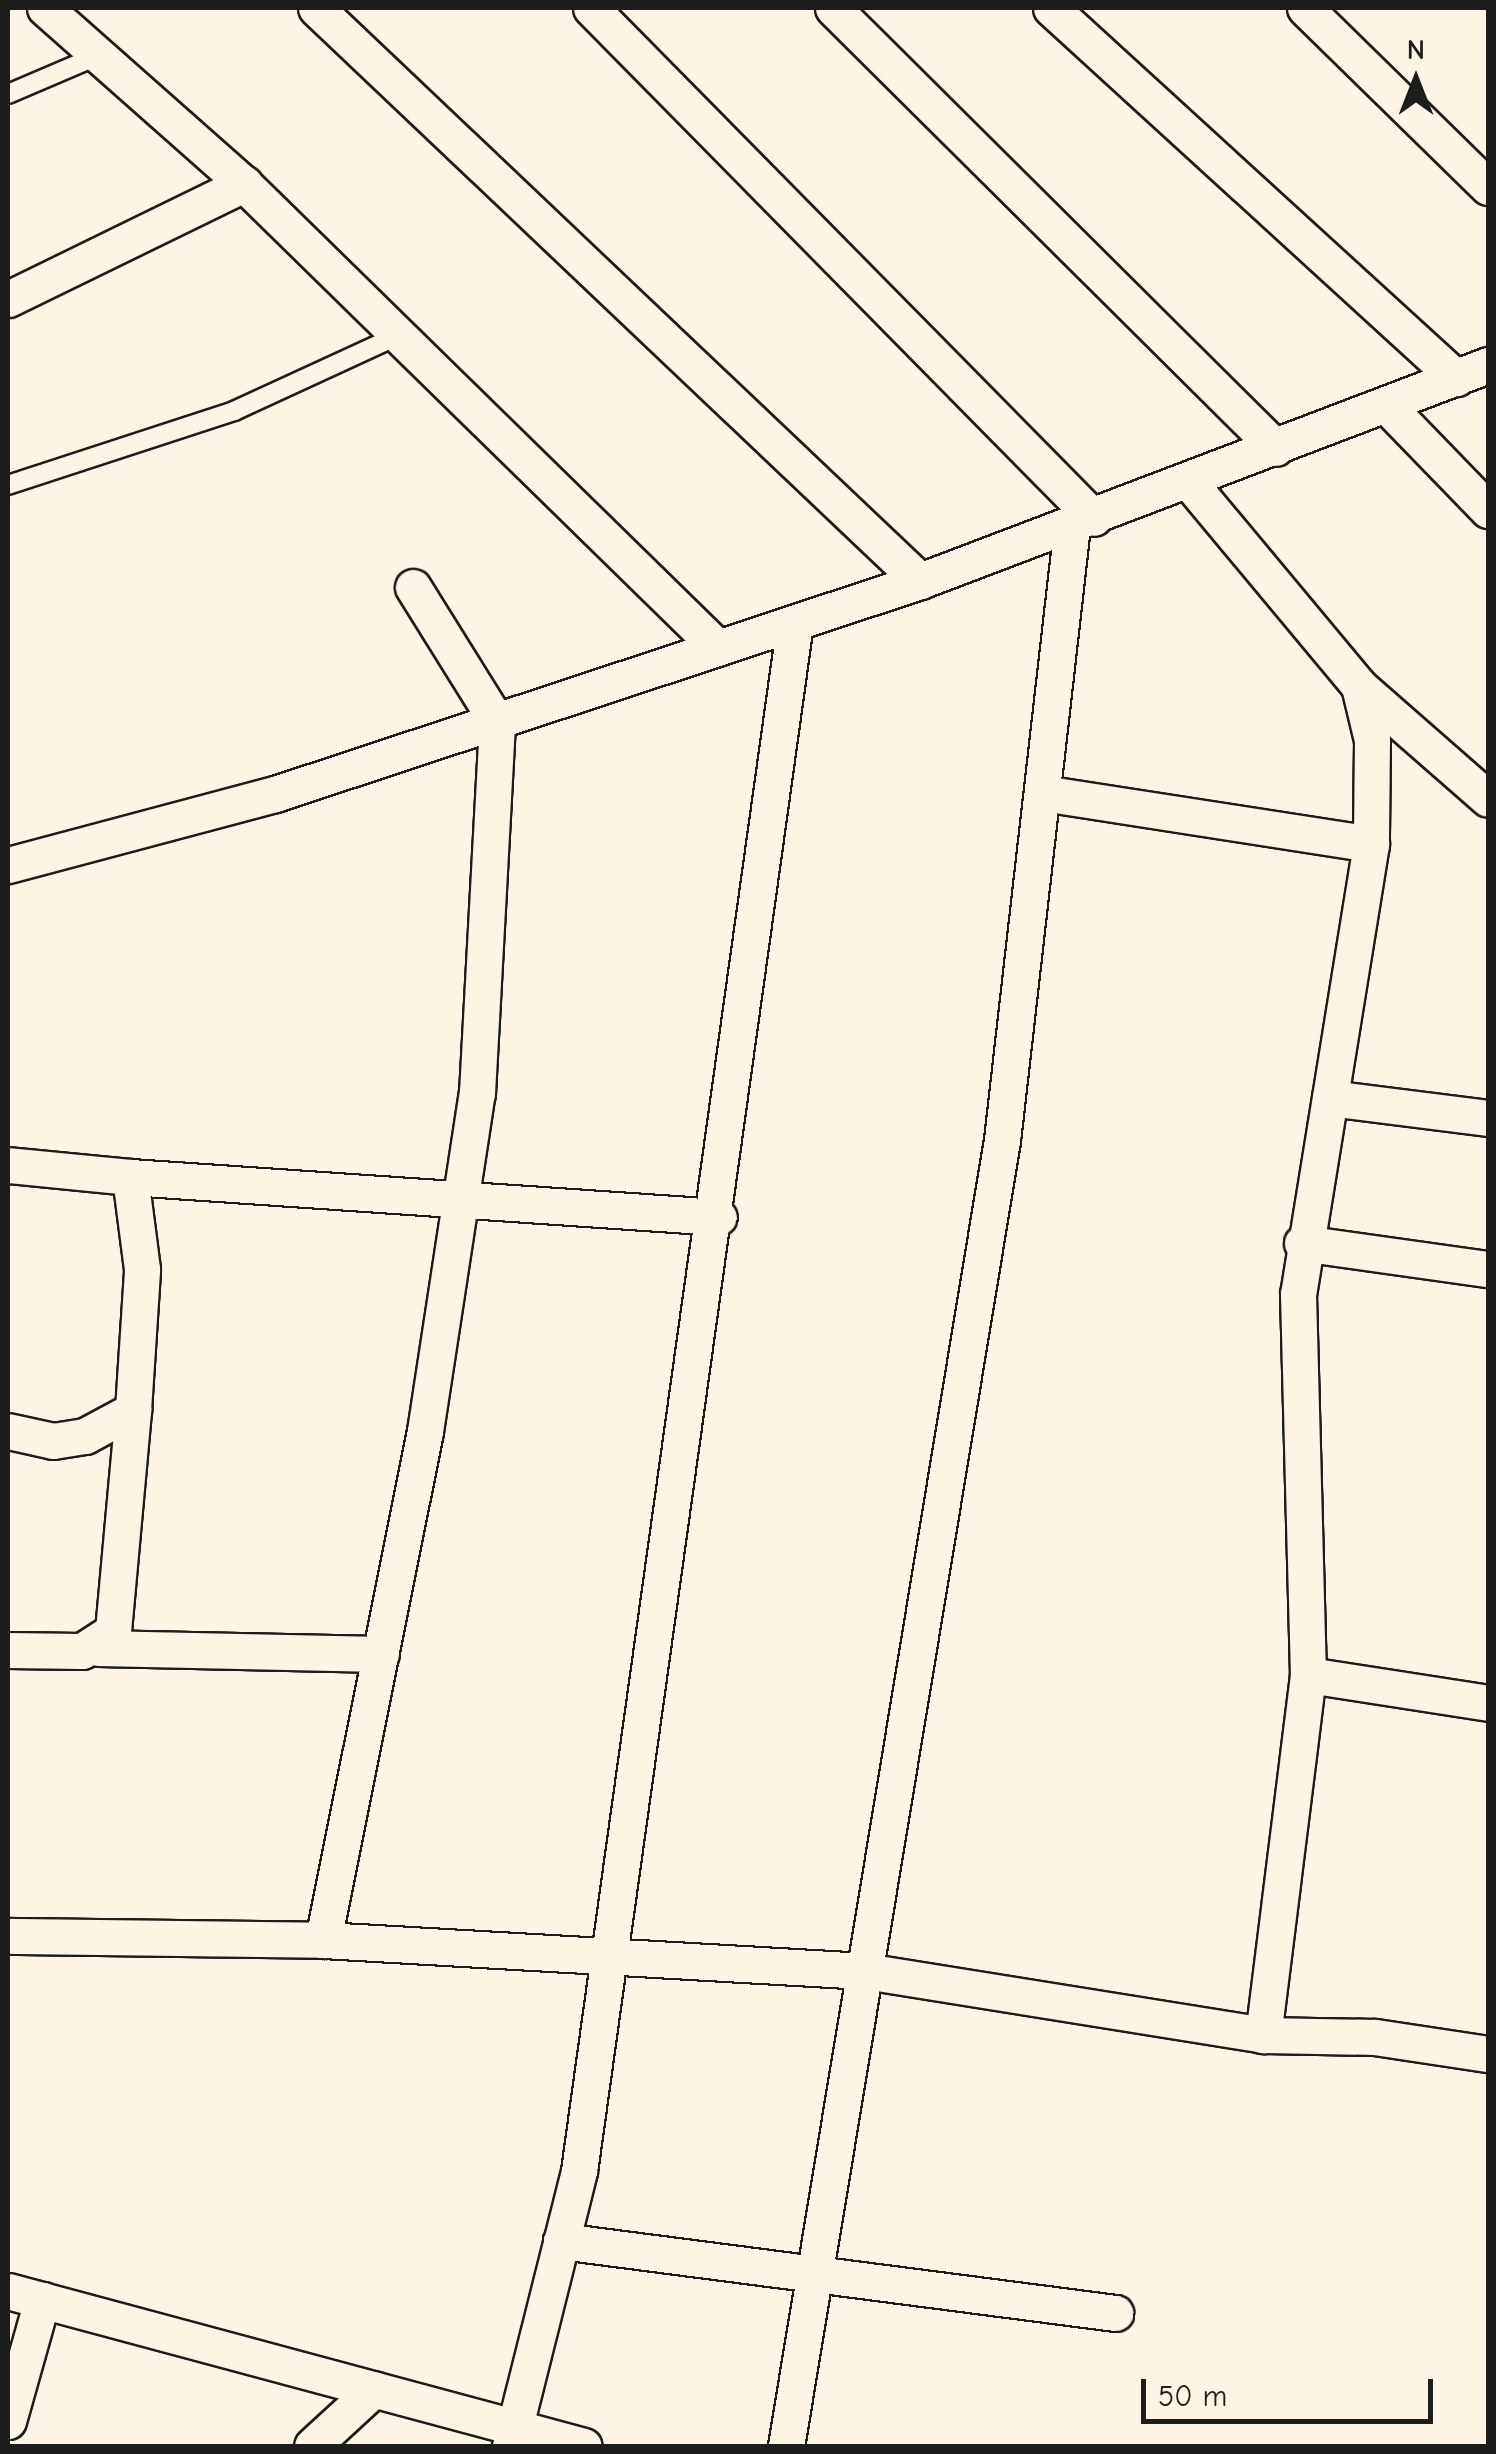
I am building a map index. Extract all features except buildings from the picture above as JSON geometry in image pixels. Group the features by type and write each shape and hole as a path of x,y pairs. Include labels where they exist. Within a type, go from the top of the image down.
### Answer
{"street":[{"path":"45,8 92,58 244,184 718,648"},
{"path":"316,8 920,582"},
{"path":"591,8 1083,522"},
{"path":"833,8 1276,448"},
{"path":"1051,8 1456,378"},
{"path":"1305,8 1488,188"},
{"path":"8,298 244,184"},
{"path":"8,865 275,794 920,582 1276,448 1390,410 1488,365"},
{"path":"1390,410 1488,510"},
{"path":"1190,483 1359,686 1488,798"},
{"path":"786,2446 1002,1140 1042,793 1083,522"},
{"path":"323,1940 381,1654 477,1093 497,722 413,586"},
{"path":"512,2436 562,2240 608,1963 719,1217 796,623"},
{"path":"1263,2035 1308,1675 1302,1242 1371,844 1372,740 1359,686"},
{"path":"1042,793 1371,844"},
{"path":"1330,1098 1488,1118"},
{"path":"8,1164 130,1177 460,1196 719,1217"},
{"path":"98,1648 112,1631 133,1410 142,1268 130,1177"},
{"path":"1302,1242 1488,1269"},
{"path":"8,1431 54,1441 133,1410"},
{"path":"8,1650 381,1654"},
{"path":"1308,1675 1488,1704"},
{"path":"8,1936 323,1940 608,1963 865,1971 1263,2035 1375,2037 1488,2054"},
{"path":"562,2240 1115,2313"},
{"path":"8,2291 374,2389 512,2436 584,2446"},
{"path":"8,2421 42,2300"},
{"path":"312,2446 374,2389"}],"lane":[{"path":"8,94 92,58"},
{"path":"8,484 234,411 399,336"}]}
